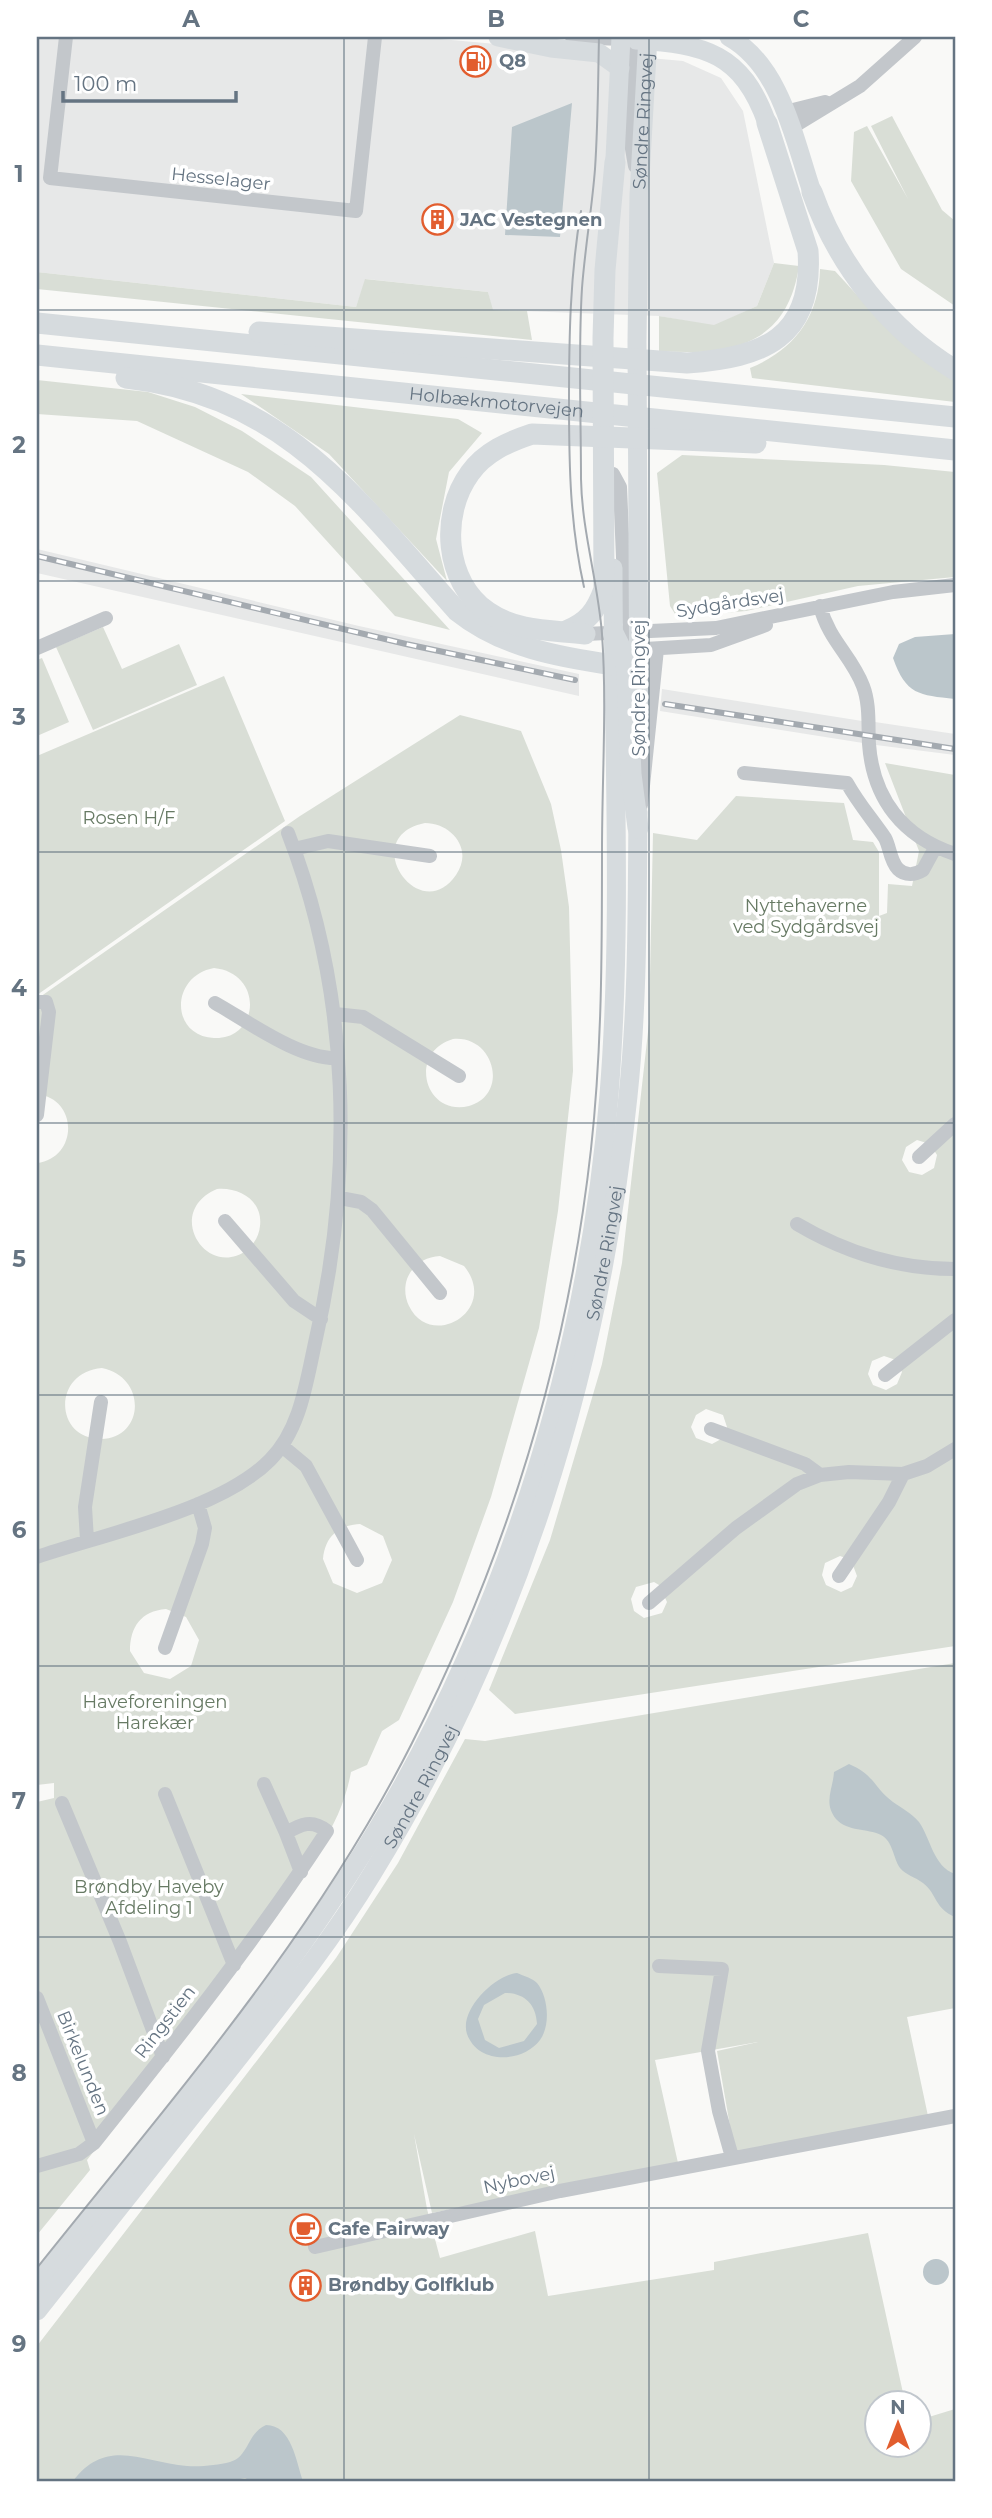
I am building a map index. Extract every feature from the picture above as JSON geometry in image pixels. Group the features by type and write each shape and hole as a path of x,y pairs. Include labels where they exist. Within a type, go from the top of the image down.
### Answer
{"highway":[{"path":"117,331 230,330 687,363 746,356 766,347 790,324 806,295 809,273 808,251 766,123"},
{"path":"615,162 605,270 608,339 610,463 604,589 596,611 575,632 528,629 493,615 466,589 455,566 450,530 458,494 470,472 488,455 509,442 532,434 557,433 830,447 891,443"},
{"path":"812,192 827,230 862,286 900,329 955,370"},
{"name":"Holbækmotorvejen","path":"37,323 955,417"},
{"name":"Holbækmotorvejen","path":"37,355 955,450"},
{"path":"37,368 153,382 232,405 298,443 353,494 457,611 489,633 511,643 630,658 633,706 631,774 638,828"}],"main road":[{"path":"498,37 551,48 599,53 620,68"},
{"path":"729,37 748,51 774,85 812,192"},
{"path":"635,38 699,46 718,55 750,84 766,123"},
{"name":"Søndre Ringvej","path":"615,162 620,68 635,38"},
{"name":"Søndre Ringvej","path":"630,658 637,460 639,195 635,38"},
{"name":"Søndre Ringvej","path":"610,463 630,658"},
{"name":"Søndre Ringvej","path":"37,2284 273,1986 351,1871 390,1807 454,1686 521,1515 554,1407 588,1255 601,1174 633,706"},
{"name":"Søndre Ringvej","path":"37,2311 287,1996 370,1878 438,1759 503,1615 536,1527 571,1413 604,1268 628,1095 636,948 638,828"}],"street":[{"name":"Hesselager","path":"66,37 50,178 356,211 375,37"},
{"path":"572,37 635,38"},
{"path":"788,120 840,98 881,70 915,37"},
{"name":"Sydgårdsvej","path":"575,632 630,658 711,645 821,606 955,585"},
{"path":"821,606 832,640 864,688 871,770 886,806 916,836 935,848 955,854"},
{"name":"Sydgårdsvej","path":"630,658 716,628 797,613"},
{"path":"37,648 106,618"},
{"path":"744,773 847,783 886,840 897,867 903,873 911,875 923,870 935,848"},
{"path":"37,1557 198,1504 234,1489 257,1472 282,1446 304,1394 321,1319 340,1198 338,1058 335,1014 326,963 288,833"},
{"path":"294,849 328,841 430,856"},
{"path":"37,1002 46,1002 49,1012 37,1115"},
{"path":"215,1003 306,1053 323,1059 338,1058"},
{"path":"335,1014 350,1013 363,1017 459,1076"},
{"path":"919,1157 955,1124"},
{"path":"340,1198 361,1202 372,1210 440,1293"},
{"path":"225,1222 294,1301 321,1319"},
{"path":"797,1224 833,1245 870,1258 955,1269"},
{"path":"885,1375 955,1320"},
{"path":"87,1540 85,1507 101,1402"},
{"path":"710,1429 805,1464 820,1475"},
{"path":"282,1446 306,1466 357,1560"},
{"path":"649,1603 778,1495 820,1475 849,1472 904,1474 927,1466 955,1449"},
{"path":"839,1576 889,1502 904,1474"},
{"path":"165,1648 202,1544 205,1528 198,1504"},
{"path":"264,1784 300,1872"},
{"path":"165,1794 234,1965"},
{"path":"62,1803 120,1942 163,2057"},
{"name":"Ringstien","path":"37,2166 79,2154 94,2143 234,1965 327,1831 319,1825 308,1823 286,1833"},
{"path":"660,1966 722,1969 708,2051 719,2111 732,2157"},
{"name":"Birkelunden","path":"37,1998 94,2143"},
{"name":"Nybovej","path":"315,2248 429,2219 732,2157 955,2116"}],"shaded area":[{"path":"37,37 418,37 683,61 721,78 743,111 774,263 757,306 714,326 659,316 492,310 488,292 366,279 356,307 37,272"},
{"path":"572,103 560,237 505,235 512,127"},
{"path":"37,549 359,626 579,674 579,696 37,573"},
{"path":"955,634 955,699 915,691 903,679 893,658 899,644 915,637"},
{"path":"662,689 862,721 863,743 660,711"},
{"path":"875,722 955,734 955,755 876,745"},
{"path":"849,1764 869,1777 887,1797 919,1822 937,1859 955,1874 955,1917 943,1910 923,1883 900,1868 885,1838 876,1833 846,1826 836,1819 829,1802 834,1772"},
{"path":"517,1973 537,1983 544,1995 546,2027 540,2040 523,2053 490,2056 473,2044 467,2034 468,2015 489,1987 508,1975","holes":["505,1993 528,2001 537,2024 524,2041 499,2048 485,2040 478,2019 484,2005"]},
{"path":"936,2259 945,2263 949,2272 945,2281 936,2285 927,2281 923,2272 927,2263"},
{"path":"266,2425 282,2431 287,2438 303,2481 251,2481 245,2478 230,2481 73,2481 86,2467 99,2459 113,2456 187,2466 230,2462 241,2455 255,2433"}],"green space":[{"path":"892,116 942,210 955,221 955,306 901,269 851,181 854,132 867,126 908,199 871,126"},
{"path":"774,263 799,266 792,293 782,314 768,330 750,341 730,348 659,351 659,316 714,325 757,306"},
{"path":"820,269 835,271 890,331 955,375 955,402 752,378 750,368 779,352 801,330 815,302"},
{"path":"37,272 356,307 365,279 488,292 493,310 527,311 532,340 37,289"},
{"path":"37,380 148,392 195,407 242,431 311,477 450,630 395,616 295,506 248,472 137,421 37,414"},
{"path":"241,394 458,419 482,433 449,472 436,539 447,581 329,454"},
{"path":"682,455 884,465 955,472 955,577 858,586 746,611 677,617 670,606 657,473"},
{"path":"103,627 122,669 179,644 197,685 93,730 56,647"},
{"path":"42,658 69,722 37,736 37,660"},
{"name":"Rosen H/F","path":"224,676 285,821 37,995 37,756"},
{"path":"460,715 521,731 551,804 569,907 573,1071 558,1211 539,1328 491,1497 453,1602 399,1720 382,1731 367,1765 351,1772 340,1810 322,1845 207,2005 87,2160 90,2170 37,2235 37,1802 54,1798 54,1783 37,1785 37,1163 50,1159 60,1151 68,1128 60,1106 51,1098 37,1094 37,999 300,816","holes":["425,823 435,824 457,839 461,847 461,865 456,875 442,889 426,891 412,886 401,874 395,860 396,844 405,831","214,968 230,973 242,981 250,1006 240,1029 229,1036 214,1038 200,1035 189,1027 183,1017 181,1005 189,982 200,973","453,1039 467,1040 479,1046 492,1066 490,1090 482,1100 469,1106 454,1107 441,1102 432,1093 427,1082 426,1069 430,1057 439,1046","217,1189 234,1190 248,1197 258,1209 259,1233 247,1250 232,1257 218,1256 206,1250 197,1239 192,1226 193,1212 201,1199","440,1256 464,1266 473,1282 474,1297 468,1310 446,1325 432,1325 419,1319 409,1306 405,1293 407,1279 416,1265","102,1368 117,1374 127,1383 135,1406 133,1418 126,1429 116,1436 101,1439 85,1436 74,1428 67,1418 65,1405 67,1392 74,1381 86,1372","360,1524 383,1536 392,1560 382,1583 357,1593 333,1583 323,1559 324,1551 334,1534 345,1527","166,1609 186,1617 199,1640 191,1666 170,1679 144,1673 130,1651 135,1628 150,1613"]},
{"name":"Nyttehaverne ved Sydgårdsvej","path":"885,763 955,775 955,1646 515,1714 489,1690 550,1540 602,1364 622,1263 649,1023 653,833 697,840 736,796 844,803 853,840 873,842 879,852 879,916 887,913 888,884 912,886 919,851","holes":["917,1140 930,1144 937,1155 934,1168 922,1175 909,1172 902,1160 906,1147","884,1356 896,1360 902,1372 897,1384 886,1390 873,1385 868,1374 872,1361","706,1409 723,1415 727,1427 723,1438 712,1444 696,1438 691,1427 696,1415","840,1556 851,1560 857,1576 852,1587 841,1592 826,1585 822,1575 825,1563","654,1582 659,1585 667,1602 662,1613 644,1618 634,1611 631,1599 636,1587"]},
{"name":"Brøndby Golfklub","path":"955,1663 955,2008 907,2017 928,2116 735,2155 717,2051 758,2042 655,2060 678,2163 432,2213 414,2134 427,2209 440,2258 535,2231 548,2296 714,2270 714,2262 868,2233 902,2388 862,2388 862,2458 932,2458 932,2416 955,2409 955,2481 37,2481 37,2346 336,1958 398,1863 465,1739 485,1741"}],"tram line":[{"path":"37,2268 238,2015 286,1950 374,1814 446,1673 476,1601 504,1528 549,1379 581,1226 595,1112 599,1037 603,661 600,615 582,499 580,360 582,288 596,152 599,37"},
{"path":"581,211 571,306 569,425 573,518 584,587"}],"railway":[{"path":"37,556 406,644 575,680"},
{"path":"665,704 955,749"}],"place":[{"name":"Q8","path":"476,61"},
{"name":"JAC Vestegnen","path":"437,220"},
{"name":"Cafe Fairway","path":"305,2229"},
{"name":"Brøndby Golfklub","path":"305,2285"}],"park label":[{"name":"Haveforeningen Harekær","path":"155,1712"},
{"name":"Brøndby Haveby Afdeling 1","path":"149,1897"}]}
